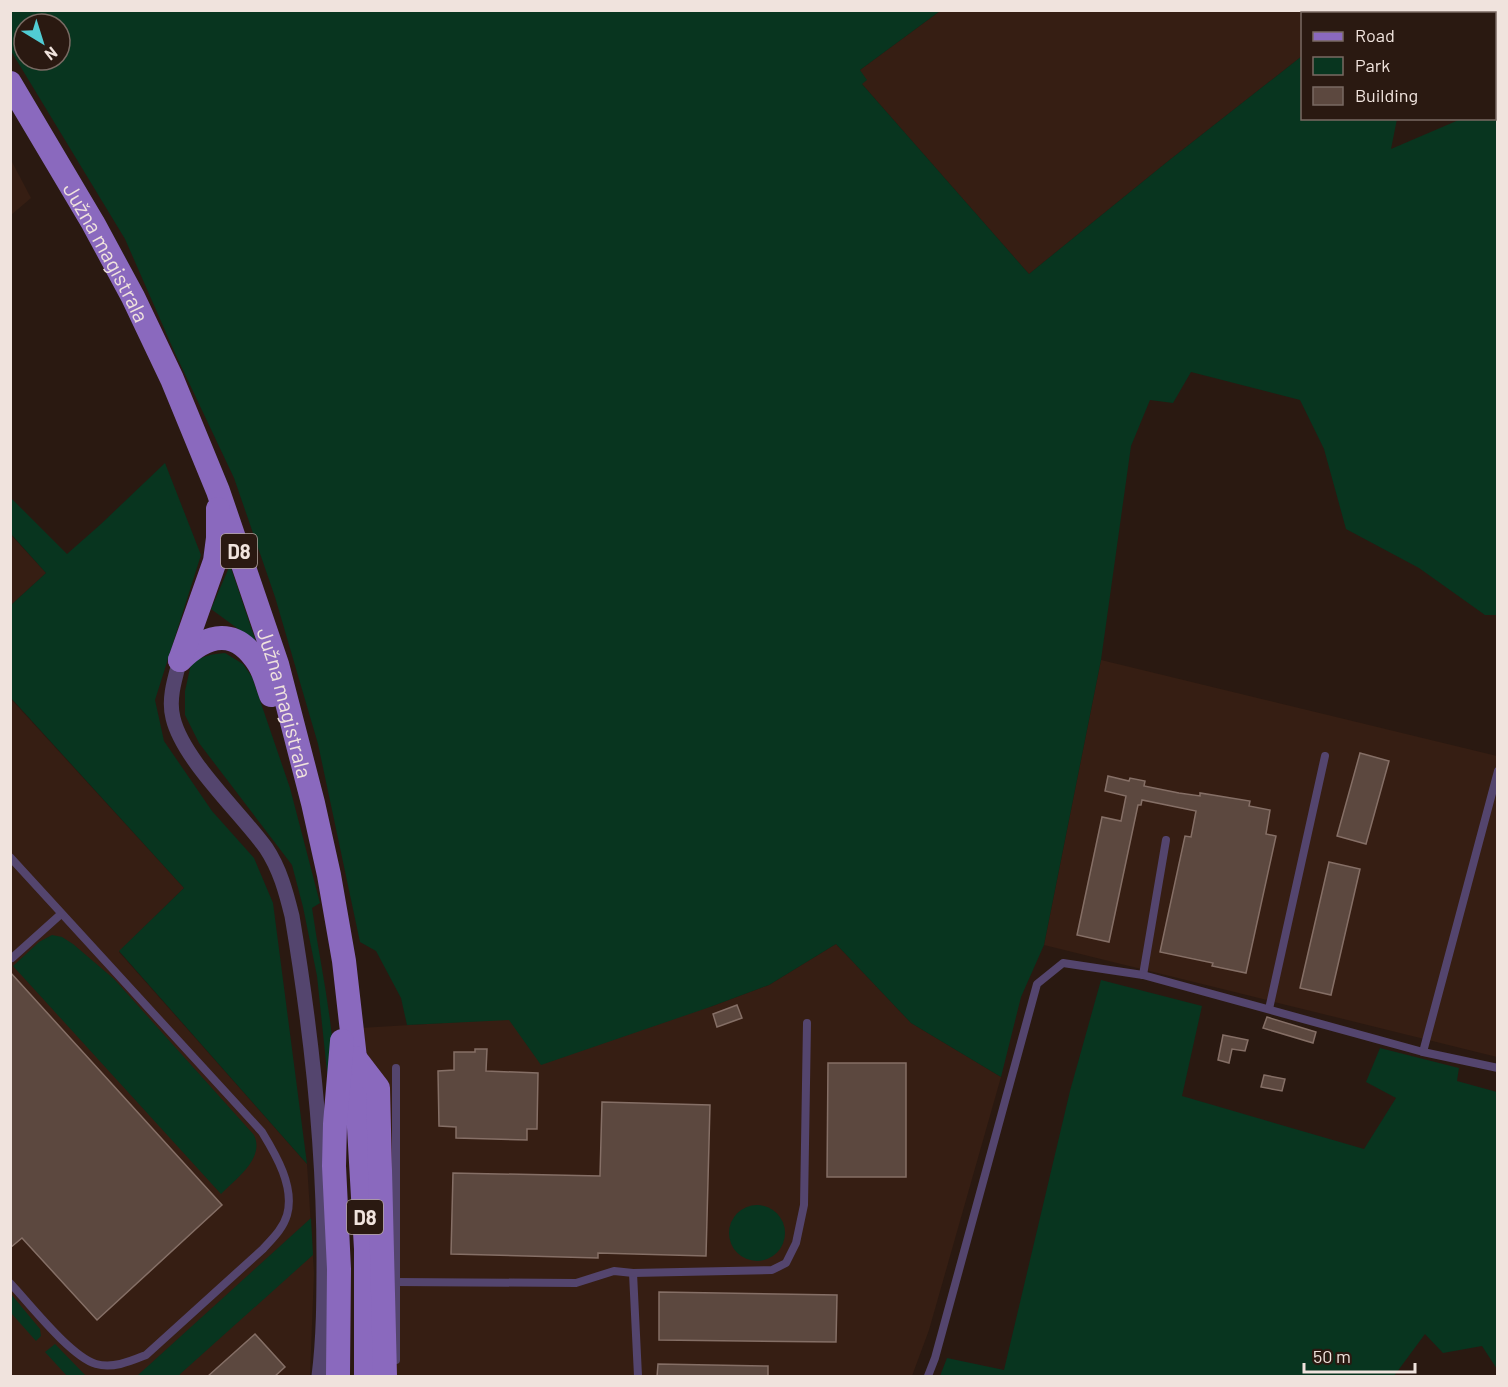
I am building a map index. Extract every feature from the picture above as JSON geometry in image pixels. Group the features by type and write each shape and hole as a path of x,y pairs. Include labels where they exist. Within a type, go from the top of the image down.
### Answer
{"main road":[{"name":"Južna magistrala","path":"10,83 62,167 133,297 171,379 218,491 277,664 329,875 356,1058 366,1249 366,1377"},
{"path":"180,660 215,561 218,538 218,491"},
{"path":"180,660 196,645 212,639 225,638 237,642 248,650 260,665 280,719 298,747"},
{"path":"338,1377 339,1269 334,1124 345,1008 345,973"},
{"path":"356,1058 378,1088 391,1372"}],"street":[{"path":"180,660 171,702 173,719 195,760 277,866 292,916 317,1100 323,1187 324,1305 319,1377"}],"lane":[{"path":"1269,1009 1325,756"},
{"path":"1423,1052 1497,771"},
{"path":"1143,975 1166,840"},
{"path":"10,857 262,1132 279,1162 289,1195 287,1215 279,1232 263,1249 146,1355 128,1362 97,1365 80,1356 10,1283"},
{"path":"12,958 61,914"},
{"path":"928,1377 1037,984 1063,963 1143,975 1423,1052 1497,1068"},
{"path":"395,1282 576,1282 614,1271 633,1273 772,1270 786,1263 796,1242 804,1205 807,1023"},
{"path":"391,1372 395,1282 396,1068"},
{"path":"633,1273 638,1377"}],"shaded area":[{"path":"940,11 1362,11 1301,12 1301,57 1029,274 862,84 860,70"},
{"path":"11,160 31,198 10,215"},
{"path":"10,534 46,573 11,605 10,605"},
{"path":"1101,660 1497,756 1497,1057 1044,945"},
{"path":"10,698 184,888 119,952 307,1164 314,1273 310,1376 11,1376"},
{"path":"836,944 911,1023 1001,1077 929,1330 912,1376 376,1376 360,1028 710,1007 769,985"}],"green space":[{"path":"11,10 940,11 860,70 867,80 862,84 1029,274 1301,57 1301,120 1397,120 1391,149 1459,120 1496,120 1497,102 1497,615 1485,615 1419,568 1346,529 1324,449 1300,400 1191,372 1173,403 1150,400 1131,446 1101,660 1044,945 1021,997 1001,1077 911,1023 836,944 769,985 541,1065 509,1020 407,1025 401,998 376,951 360,942 318,744 275,597 234,478 174,351 125,239 24,72 72,72 72,12 12,12 12,53"},
{"path":"1497,11 1497,26 1496,12 1360,12"},
{"path":"165,463 201,555 155,700 164,741 212,811 254,858 273,903 307,1164 119,951 184,888 11,698 11,605 46,573 11,534 11,498 67,554"},
{"path":"230,565 256,642 211,609"},
{"path":"225,653 243,664 252,677 290,788 320,903 312,908 332,1040 334,1093 332,1120 317,976 292,865 199,743 185,715 185,691 191,664 207,656"},
{"path":"52,935 62,937 73,944 114,979 254,1135 256,1152 253,1160 221,1194 13,966 39,942"},
{"path":"1101,980 1202,1006 1182,1096 1364,1149 1396,1098 1366,1082 1380,1048 1459,1068 1457,1081 1497,1092 1497,1369 1482,1346 1443,1353 1425,1334 1394,1376 940,1376 947,1358 1004,1370 1070,1091"},
{"path":"757,1205 768,1207 777,1213 783,1222 785,1233 783,1244 777,1253 768,1259 757,1261 746,1259 737,1253 731,1244 729,1233 731,1222 737,1213 746,1207"},
{"path":"311,1218 313,1255 178,1376 137,1376"},
{"path":"11,1294 40,1329 41,1336 36,1341 11,1313"},
{"path":"55,1344 86,1376 67,1376 45,1352"}],"building":[{"path":"1360,753 1389,761 1366,844 1337,836"},
{"path":"1108,776 1129,781 1130,778 1145,781 1144,786 1179,793 1200,796 1200,793 1250,801 1249,806 1270,810 1266,834 1276,836 1246,973 1212,966 1213,963 1160,952 1185,836 1191,837 1196,811 1142,800 1141,805 1138,805 1109,942 1077,935 1102,817 1121,821 1126,796 1105,791"},
{"path":"1329,862 1360,869 1331,995 1300,988"},
{"path":"10,972 222,1205 97,1320 22,1238 10,1248"},
{"path":"737,1005 742,1018 717,1027 713,1014"},
{"path":"1267,1017 1316,1032 1313,1043 1263,1028"},
{"path":"1223,1035 1248,1040 1245,1051 1232,1049 1229,1063 1218,1060"},
{"path":"475,1049 487,1049 486,1071 538,1073 537,1129 527,1129 527,1140 456,1138 456,1127 439,1126 438,1071 454,1070 454,1052 475,1052"},
{"path":"828,1063 906,1063 906,1177 827,1177"},
{"path":"1264,1075 1285,1079 1282,1091 1261,1087"},
{"path":"602,1102 710,1105 706,1256 598,1253 598,1258 451,1254 453,1173 600,1176"},
{"path":"659,1292 837,1295 836,1342 659,1340"},
{"path":"255,1334 285,1367 274,1377 207,1377"},
{"path":"658,1364 768,1366 768,1377 657,1377"}]}
